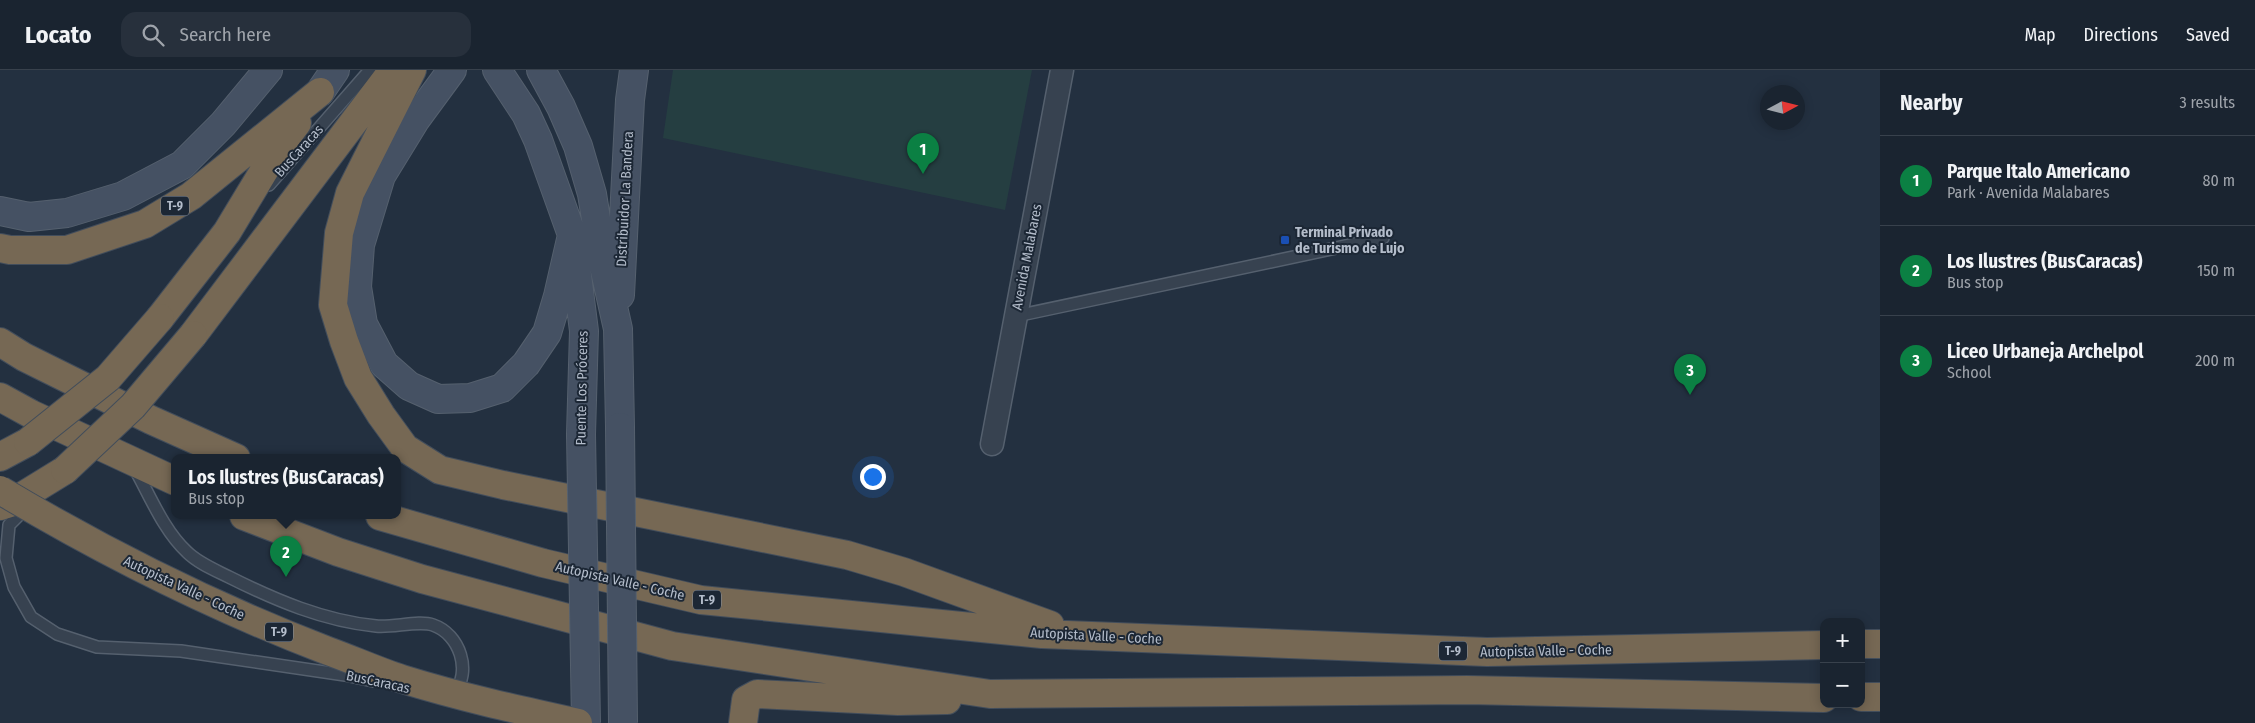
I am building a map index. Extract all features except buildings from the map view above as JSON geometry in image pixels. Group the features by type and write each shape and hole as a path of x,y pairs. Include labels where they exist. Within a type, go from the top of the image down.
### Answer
{"highway":[{"path":"0,506 13,502 65,470 133,406 193,336 393,70"},
{"path":"412,70 350,194 339,233 334,305 344,341 358,378 381,416 405,448 440,470 847,555 904,572 1082,636"},
{"path":"0,457 28,442 108,378 160,318 227,232 276,151 328,81"},
{"name":"T-9","path":"0,248 10,250 67,250 145,224 191,196 328,81"},
{"path":"0,342 32,361 228,454"},
{"path":"0,397 30,414 171,479"},
{"name":"Autopista Valle - Coche","path":"0,490 132,565 213,604 294,638 402,679 507,707 578,723"},
{"path":"252,519 338,552 422,579 672,646 990,694"},
{"name":"Autopista Valle - Coche","path":"390,519 543,563 701,600 1042,634 1487,652 1820,646"},
{"path":"1865,644 1880,644"},
{"path":"744,715 749,697 758,694 934,701 990,694 1467,690 1820,698"},
{"path":"1865,697 1880,697"}],"main road":[{"path":"0,210 29,217 67,213 123,196 182,165 223,124 268,70"},
{"path":"452,70 416,120 381,176 360,245 357,287 363,324 384,364 409,386 438,398 470,398 502,388 526,364 548,333 572,235"},
{"path":"541,70 561,107 578,146 592,194 603,262 618,328 623,723"},
{"name":"Distribuidor La Bandera","path":"618,328 630,100 634,70"},
{"name":"Puente Los Próceres","path":"501,74 526,114 538,140 572,235 584,331 581,434 586,723"}],"street":[{"name":"Avenida Malabares","path":"992,444 1062,70"}],"lane":[{"name":"BusCaracas","path":"227,232 370,70"},
{"path":"1016,316 1383,238"},
{"name":"BusCaracas","path":"65,470 9,525 6,558 14,587 31,616 57,634 97,647 181,651 345,675 444,695 453,695 460,686 464,670 460,653 447,634 432,625 377,626 342,620 278,601 210,567 188,553 172,535 129,458"}],"green space":[{"path":"673,70 1032,70 1005,210 663,138"}],"place":[{"name":"Parque Italo Americano","path":"923,174"},
{"name":"Terminal Privado de Turismo de Lujo","path":"1285,240"},
{"name":"Liceo Urbaneja Archelpol","path":"1690,395"},
{"name":"Los Ilustres (BusCaracas)","path":"286,577"}]}
